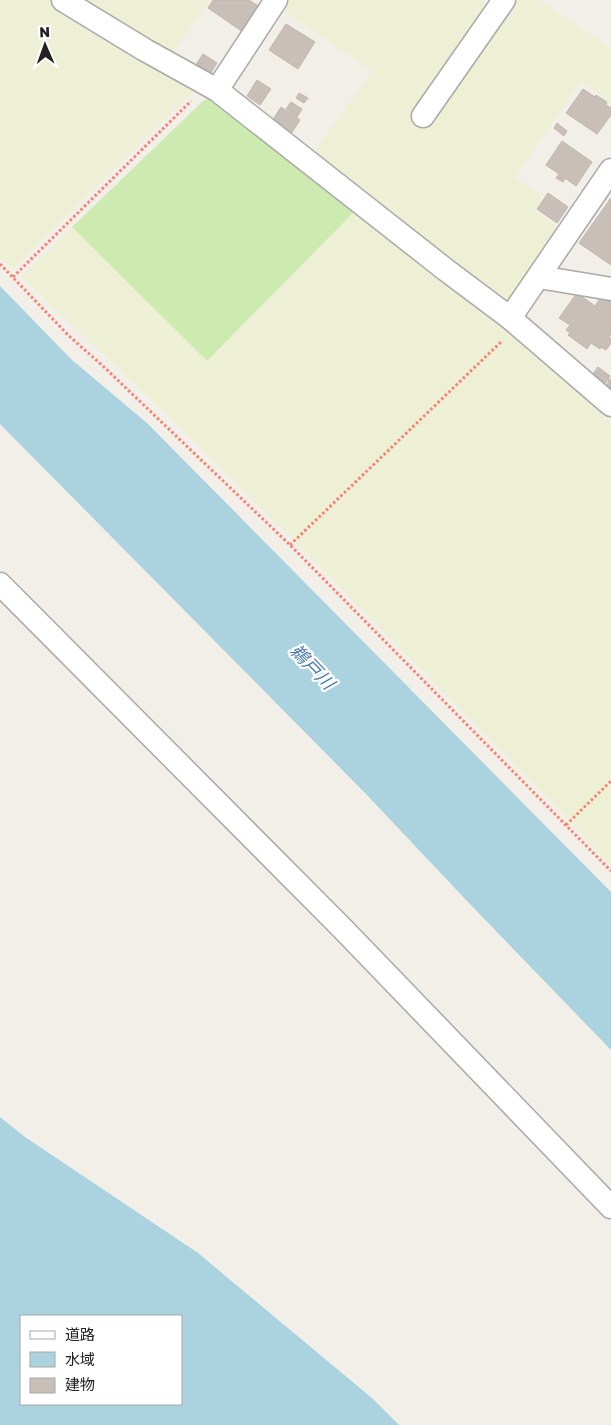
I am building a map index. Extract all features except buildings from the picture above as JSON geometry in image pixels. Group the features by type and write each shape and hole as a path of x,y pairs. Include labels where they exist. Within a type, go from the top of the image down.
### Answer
{"street":[{"path":"63,0 212,88 514,322 611,405"},
{"path":"212,88 276,0"},
{"path":"423,116 504,0"},
{"path":"514,322 539,277 611,170"},
{"path":"539,277 611,289"},
{"path":"0,584 343,930 611,1207"}],"path":[{"path":"13,277 212,88"},
{"path":"0,264 69,336 104,367 290,545 611,871"},
{"path":"290,545 514,322"},
{"path":"566,825 611,781"}],"green space":[{"path":"0,0 49,0 196,89 13,269 0,257"},
{"path":"74,0 210,0 170,57"},
{"path":"288,0 481,0 502,15 513,0 539,0 611,48 611,103 581,82 515,177 543,197 534,210 563,230 511,305 502,304 312,155 372,71 282,10"},
{"path":"211,97 358,208 207,361 72,227 203,101"},
{"path":"358,208 611,422 611,866 558,808 299,546 160,408 21,277 72,227 207,361"}],"water":[{"name":"鵜戸川","path":"0,286 72,360 147,423 611,892 611,1050 366,794 0,424"},
{"path":"0,1117 25,1137 198,1253 373,1399 399,1425 0,1425"}]}
